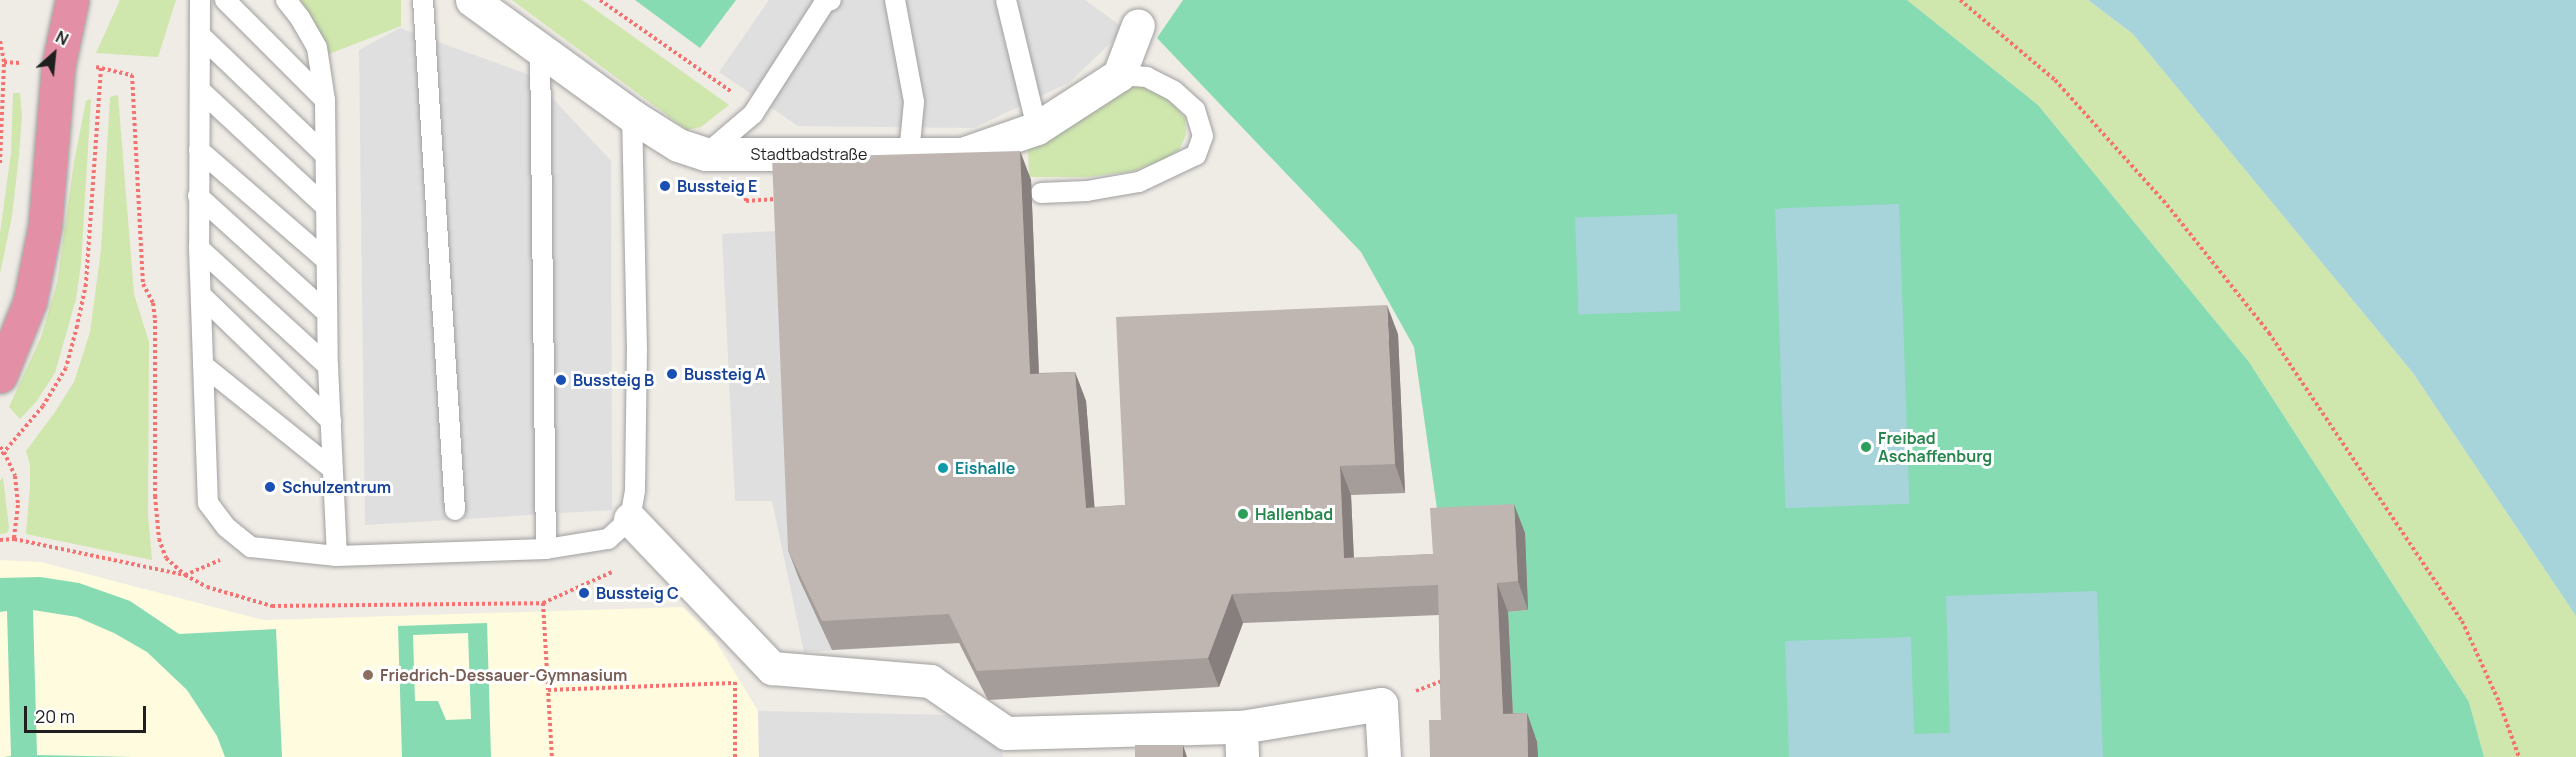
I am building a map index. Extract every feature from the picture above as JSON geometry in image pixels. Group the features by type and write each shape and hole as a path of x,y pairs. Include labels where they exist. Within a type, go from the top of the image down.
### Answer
{"highway":[{"path":"0,376 12,351 30,301 45,225 58,67 72,0"}],"street":[{"name":"Stadtbadstraße","path":"472,0 540,47 632,116 678,145 706,154 962,154 1037,128 1119,75"},
{"path":"1119,75 1138,25"},
{"path":"640,529 772,668 930,681 1006,733 1242,742 1381,704 1384,757"}],"lane":[{"path":"200,0 198,196 208,503 226,527 251,547 337,556 546,549 608,539 640,529 635,490 637,351 632,116"},
{"path":"225,0 325,100"},
{"path":"286,0 300,18 317,48 325,100 328,366 331,468 337,556"},
{"path":"423,0 455,510"},
{"path":"706,154 753,114 825,2 831,0"},
{"path":"895,0 914,102 909,154"},
{"path":"1006,0 1037,128"},
{"path":"200,35 325,155"},
{"path":"540,47 546,549"},
{"path":"1041,193 1087,191 1139,182 1166,172 1196,155 1203,136 1195,110 1174,91 1147,77 1119,75"},
{"path":"200,90 325,206"},
{"path":"199,150 326,260"},
{"path":"198,196 327,313"},
{"path":"199,248 328,366"},
{"path":"202,296 331,421"},
{"path":"203,365 331,468"}],"path":[{"path":"600,0 739,97 753,114"},
{"path":"1960,0 2055,80 2167,205 2269,333 2462,621 2499,702 2519,757"},
{"path":"0,42 4,62"},
{"path":"132,75 143,284 153,303 155,321 155,496 159,539 166,558 185,575 207,587 272,606 543,603 627,565 640,529"},
{"path":"745,189 746,201 775,199"},
{"path":"0,447 15,476 18,505 14,539"},
{"path":"0,457 4,452"},
{"path":"0,540 14,539 185,575 251,547"},
{"path":"543,603 552,757"},
{"path":"548,690 733,683 772,668"},
{"path":"733,683 735,757"}],"shaded area":[{"path":"769,0 1085,0 1125,29 1070,82 974,128 798,126 719,72"},
{"path":"400,28 532,76 611,161 612,510 365,525 359,50"},
{"path":"776,231 959,643 804,652 772,501 735,501 722,234"},
{"name":"Friedrich-Dessauer-Gymnasium","path":"0,560 41,562 264,620 683,607 714,638 758,711 759,757 0,757"},
{"path":"758,711 946,715 1000,743 1003,757 759,757"}],"green space":[{"path":"120,0 176,0 158,57 96,53"},
{"path":"301,0 401,0 401,26 329,54"},
{"path":"512,0 582,0 729,105 701,127 687,130"},
{"path":"635,0 736,0 700,48"},
{"name":"Freibad Aschaffenburg","path":"1183,0 1907,0 2038,105 2249,362 2469,702 2484,757 1440,757 1508,612 1528,610 1441,537 1414,347 1361,252 1157,38"},
{"path":"1907,0 2088,0 2133,34 2413,373 2576,616 2576,757 2484,757 2469,702 2249,362 2038,105"},
{"path":"1122,83 1149,86 1176,106 1185,119 1186,135 1179,150 1163,160 1133,171 1088,177 1029,177 1028,148"},
{"path":"13,93 20,93 22,117 12,216 0,274 0,233 11,153"},
{"path":"118,95 134,294 149,342 148,515 152,560 26,534 30,465 26,451 74,382 90,332 101,250 110,97"},
{"path":"91,99 81,264 76,299 55,373 36,402 20,419 9,407 41,337 57,283 74,162 86,101"},
{"path":"3,477 9,528 7,533 0,534 0,481"},
{"path":"40,577 79,583 130,601 179,634 276,629 282,757 225,757 217,736 187,690 147,652 114,633 77,617 33,610 37,755 133,757 4,757 11,756 7,611 0,612 0,578"},
{"path":"487,623 491,757 402,757 398,626","holes":["468,633 471,719 446,720 438,701 415,701 413,635"]}],"water":[{"path":"2088,0 2576,0 2576,616 2413,373 2133,34"},
{"path":"1899,204 1909,504 1786,508 1775,208"},
{"path":"1677,214 1680,311 1578,315 1575,218"},
{"path":"2097,591 2103,757 1789,757 1785,641 1911,637 1914,734 1950,733 1946,596"}],"building":[{"path":"1020,151 1030,374 1075,372 1086,508 1125,505 1116,317 1387,305 1395,464 1340,466 1344,558 1433,554 1430,508 1514,504 1518,581 1497,583 1503,714 1527,713 1528,757 1430,757 1429,720 1441,720 1438,585 1232,594 1208,658 977,671 949,614 822,621 788,550 772,158"},
{"path":"1135,745 1183,745 1183,757 1135,757"}],"place":[{"name":"Bussteig E","path":"665,186"},
{"name":"Bussteig A","path":"672,374"},
{"name":"Bussteig B","path":"561,380"},
{"name":"Freibad Aschaffenburg","path":"1866,447"},
{"name":"Eishalle","path":"943,468"},
{"name":"Schulzentrum","path":"270,487"},
{"name":"Hallenbad","path":"1243,514"},
{"name":"Bussteig C","path":"584,593"},
{"name":"Friedrich-Dessauer-Gymnasium","path":"368,675"}]}
